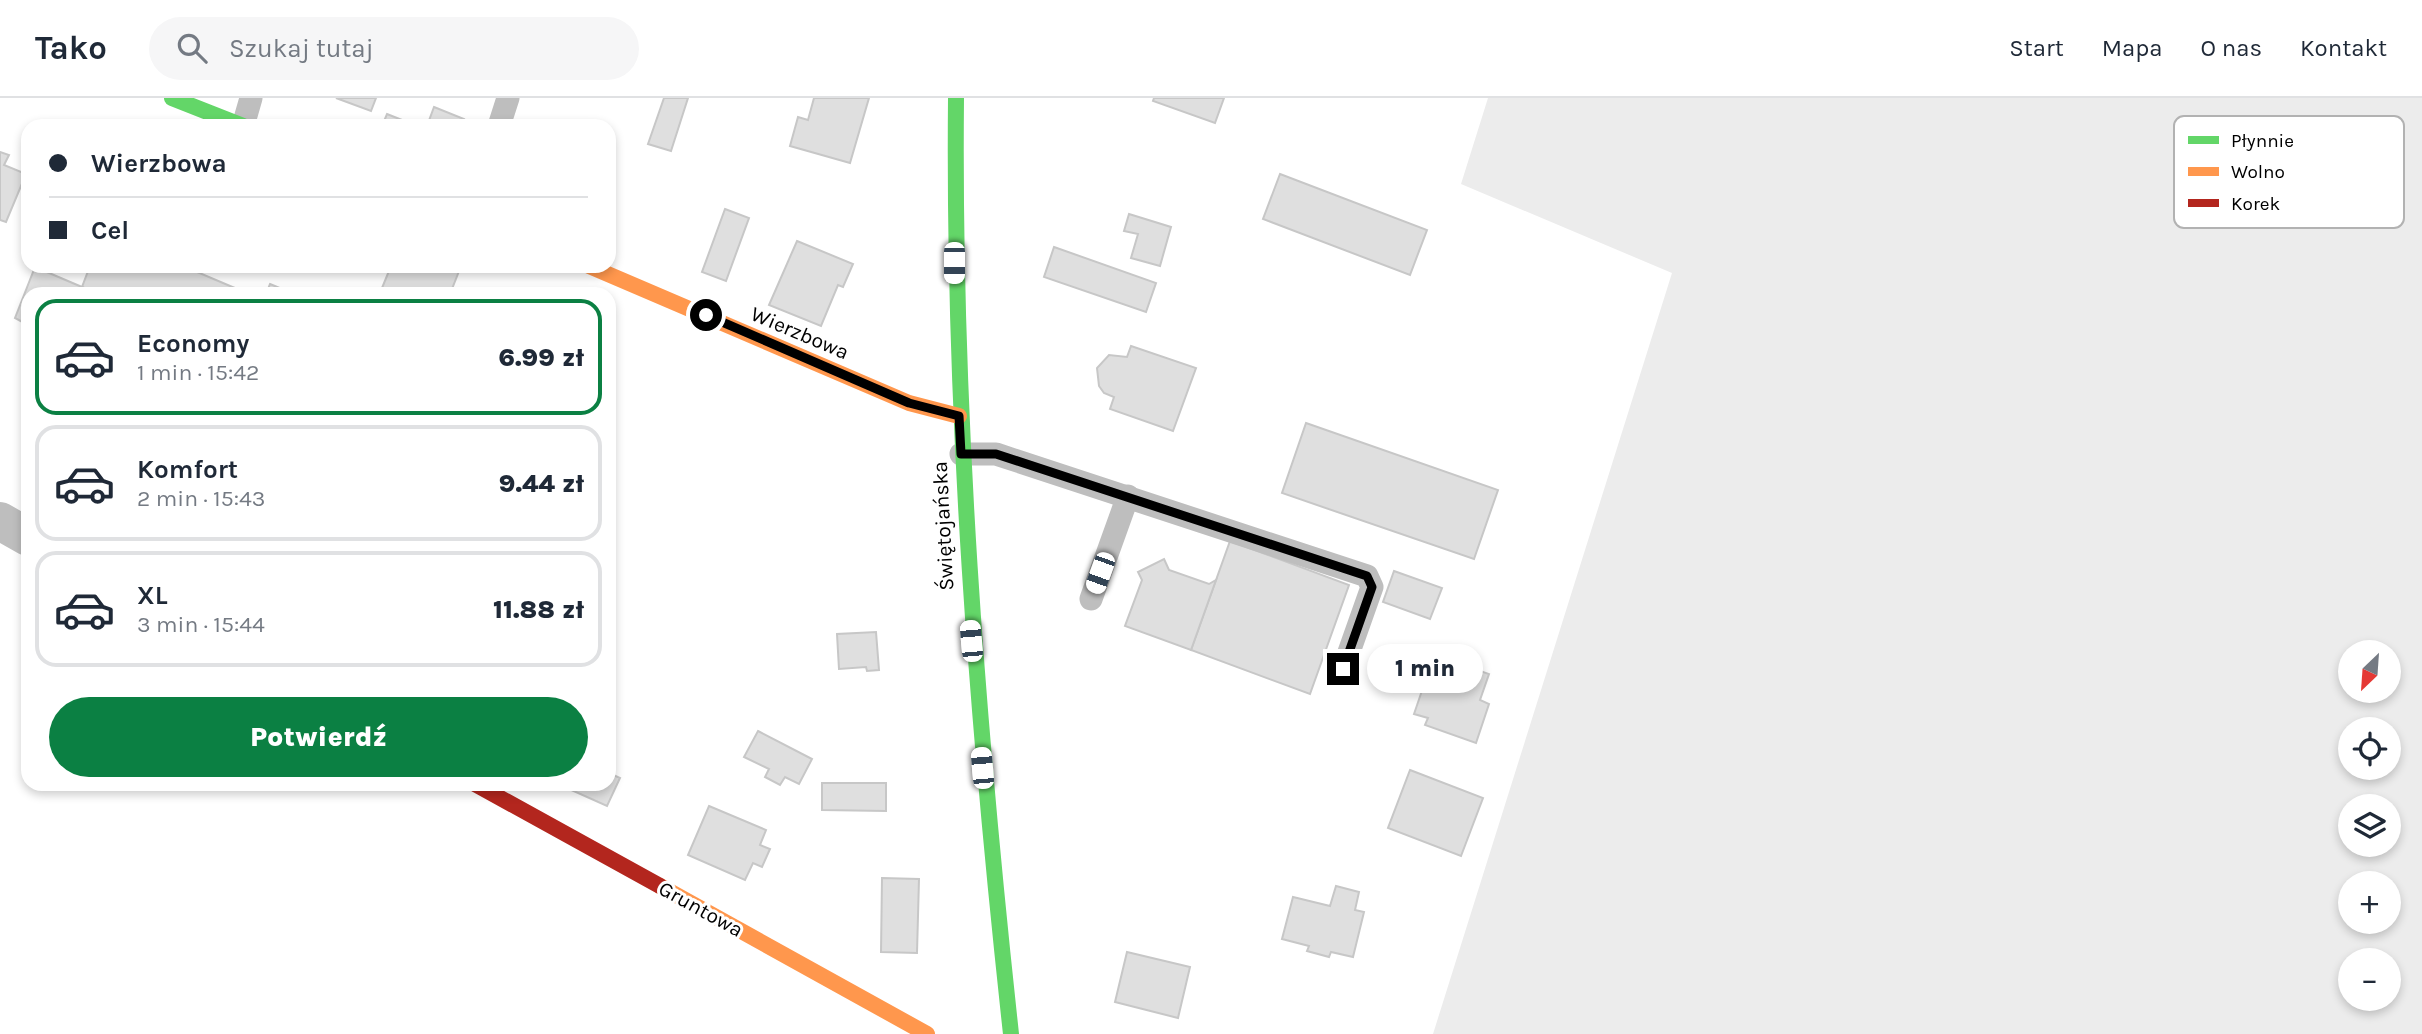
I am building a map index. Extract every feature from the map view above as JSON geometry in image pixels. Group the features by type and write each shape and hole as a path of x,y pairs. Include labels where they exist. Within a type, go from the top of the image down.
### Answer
{"street":[{"path":"173,98 226,119"},
{"name":"Świętojańska","path":"956,98 954,287 967,591 980,742 1012,1034"},
{"name":"Wierzbowa","path":"605,273 909,403 959,416"},
{"path":"0,521 21,533"},
{"name":"Gruntowa","path":"488,791 928,1034"}],"lane":[{"path":"245,119 251,98"},
{"path":"501,119 508,98"},
{"path":"961,454 996,454 1367,576 1372,587 1343,669"},
{"path":"1091,599 1128,496"}],"shaded area":[{"path":"1488,98 2422,98 2422,1034 1433,1034 1672,273 1461,184"}],"building":[{"path":"336,98 376,98 371,111"},
{"path":"664,98 688,98 671,151 648,144"},
{"path":"814,98 869,98 850,163 790,146 798,117 808,120"},
{"path":"1154,98 1224,98 1215,123 1153,101"},
{"path":"434,107 464,119 430,119"},
{"path":"387,114 400,119 385,119"},
{"path":"0,152 9,155 4,165 21,172 21,186 6,222 0,220"},
{"path":"1280,174 1427,230 1410,275 1263,219"},
{"path":"725,209 749,218 726,281 702,272"},
{"path":"1129,214 1171,227 1160,266 1131,258 1138,234 1124,231"},
{"path":"797,241 853,264 843,287 838,285 821,326 769,305"},
{"path":"1054,247 1156,283 1146,312 1044,277"},
{"path":"33,273 49,273 82,287 27,287"},
{"path":"87,273 200,273 232,287 82,287"},
{"path":"388,273 458,273 453,287 382,287"},
{"path":"21,303 21,321 15,318"},
{"path":"1131,346 1196,368 1173,431 1110,409 1114,397 1104,393 1099,386 1097,368 1109,355 1127,357"},
{"path":"1306,423 1498,490 1474,559 1282,493"},
{"path":"1230,541 1349,585 1310,694 1191,650"},
{"path":"1164,559 1169,570 1209,584 1216,580 1191,650 1125,626 1142,580 1138,572"},
{"path":"1394,571 1442,588 1430,619 1383,602"},
{"path":"876,632 879,670 867,671 866,667 839,669 837,634"},
{"path":"1449,660 1489,674 1480,700 1489,704 1476,743 1425,725 1428,718 1414,714 1426,679 1434,681 1439,665 1446,668"},
{"path":"758,731 812,759 799,784 785,777 780,785 765,777 769,769 744,757"},
{"path":"1410,770 1483,798 1461,856 1388,828"},
{"path":"822,783 886,783 886,811 822,810"},
{"path":"574,791 614,791 607,806"},
{"path":"709,806 766,830 760,845 770,849 762,867 753,863 745,880 688,855"},
{"path":"882,878 919,879 917,953 881,952"},
{"path":"1336,886 1359,892 1355,910 1364,912 1353,957 1331,952 1329,957 1307,951 1309,946 1282,939 1293,897 1330,906"},
{"path":"1127,952 1190,967 1178,1018 1115,1002"}],"traffic: fast":[{"path":"172,98 225,119"},
{"path":"956,98 956,216 963,450 978,684 1011,1034"}],"traffic: slow":[{"path":"605,273 909,403 959,416"},
{"path":"660,886 927,1034"}],"traffic: jam":[{"path":"488,791 660,886"}],"route":[{"path":"706,315 909,403 959,416 961,454 996,454 1356,570 1367,576 1372,587 1343,669"}]}
